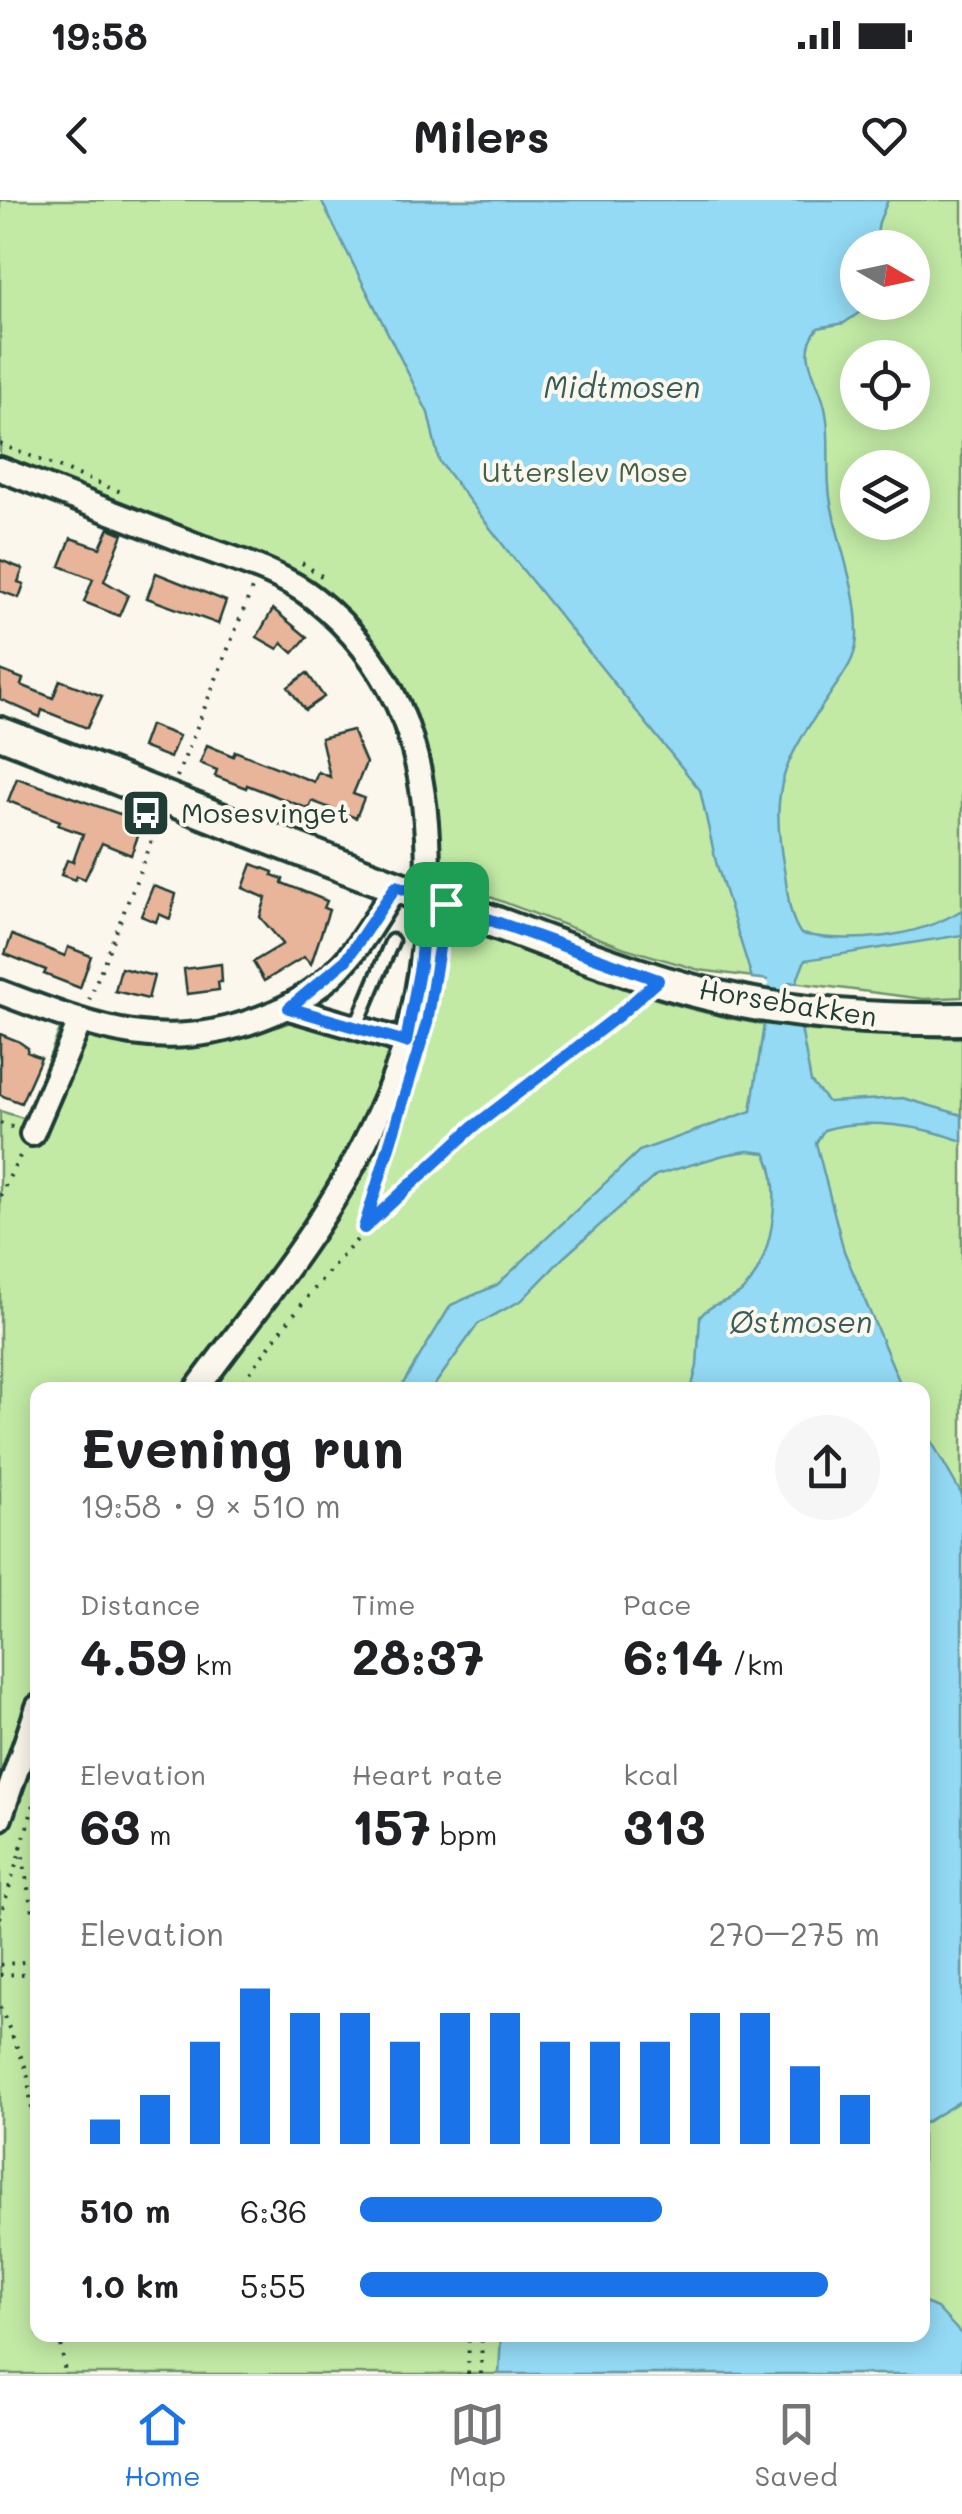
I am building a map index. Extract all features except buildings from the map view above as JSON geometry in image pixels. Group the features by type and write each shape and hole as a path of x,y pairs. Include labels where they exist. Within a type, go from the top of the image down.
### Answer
{"street":[{"path":"0,469 260,570 312,596 376,662 400,708 415,761 424,808 426,898 420,966 406,1042 364,1146 329,1207 202,1382"},
{"name":"Horsebakken","path":"0,733 426,898 658,980 741,1002 815,1013 887,1019 962,1019"},
{"path":"0,992 80,1022 164,1038 245,1024 289,1008 346,960 396,886"},
{"path":"289,1008 406,1042"},
{"path":"32,1134 80,1022"},
{"path":"0,1818 30,1730"}],"lane":[{"path":"356,1027 392,941"}],"path":[{"path":"0,444 140,500"},
{"path":"294,560 334,586"},
{"path":"244,1382 364,1228 472,1128 618,1016 658,980"},
{"path":"0,1196 32,1134"},
{"path":"364,1228 394,1135"},
{"path":"0,1918 30,1813"},
{"path":"20,1841 30,1900"},
{"path":"0,1965 30,1961"},
{"path":"0,1975 30,1973"},
{"path":"0,2008 27,2071 30,2094"},
{"path":"61,2342 65,2374"},
{"path":"468,2374 469,2342"},
{"path":"481,2374 482,2342"}],"green space":[{"name":"Utterslev Mose","path":"0,200 962,200 962,997 924,999 699,970 625,948 440,878 433,799 392,672 366,634 336,604 0,459"},
{"path":"452,924 598,980 711,1014 802,1030 962,1038 962,2374 0,2374 0,1111 26,1119 61,1026 134,1045 190,1046 241,1039 291,1022 416,1057"}],"water":[{"name":"Midtmosen","path":"321,200 888,200 878,230 840,230 840,320 848,320 818,328 809,349 826,413 830,497 854,597 857,640 850,664 802,738 784,775 778,815 780,840 791,911 801,934 863,938 905,933 962,910 962,935 805,960 796,983 752,978 716,862 700,790 439,461 428,413"},
{"name":"Østmosen","path":"764,1024 801,1028 811,1082 828,1102 903,1098 962,1115 962,1141 912,1128 857,1124 824,1130 816,1143 844,1251 900,1382 693,1382 700,1317 740,1293 751,1281 760,1266 772,1226 771,1168 765,1153 748,1151 656,1175 522,1300 478,1324 437,1382 404,1382 451,1305 497,1285 639,1151 751,1111"},
{"path":"930,1439 962,1495 962,2100 930,2120"},
{"path":"930,2305 962,2335 962,2374 499,2374 501,2342 930,2342"}],"waterway":[{"path":"778,979 778,1025"}],"place":[{"name":"Mosesvinget","path":"146,813"}],"route":[{"path":"396,886 658,980 618,1016 472,1128 364,1228 427,1023 446,904 426,898 420,966 406,1042 289,1008 346,960 396,886"}]}
